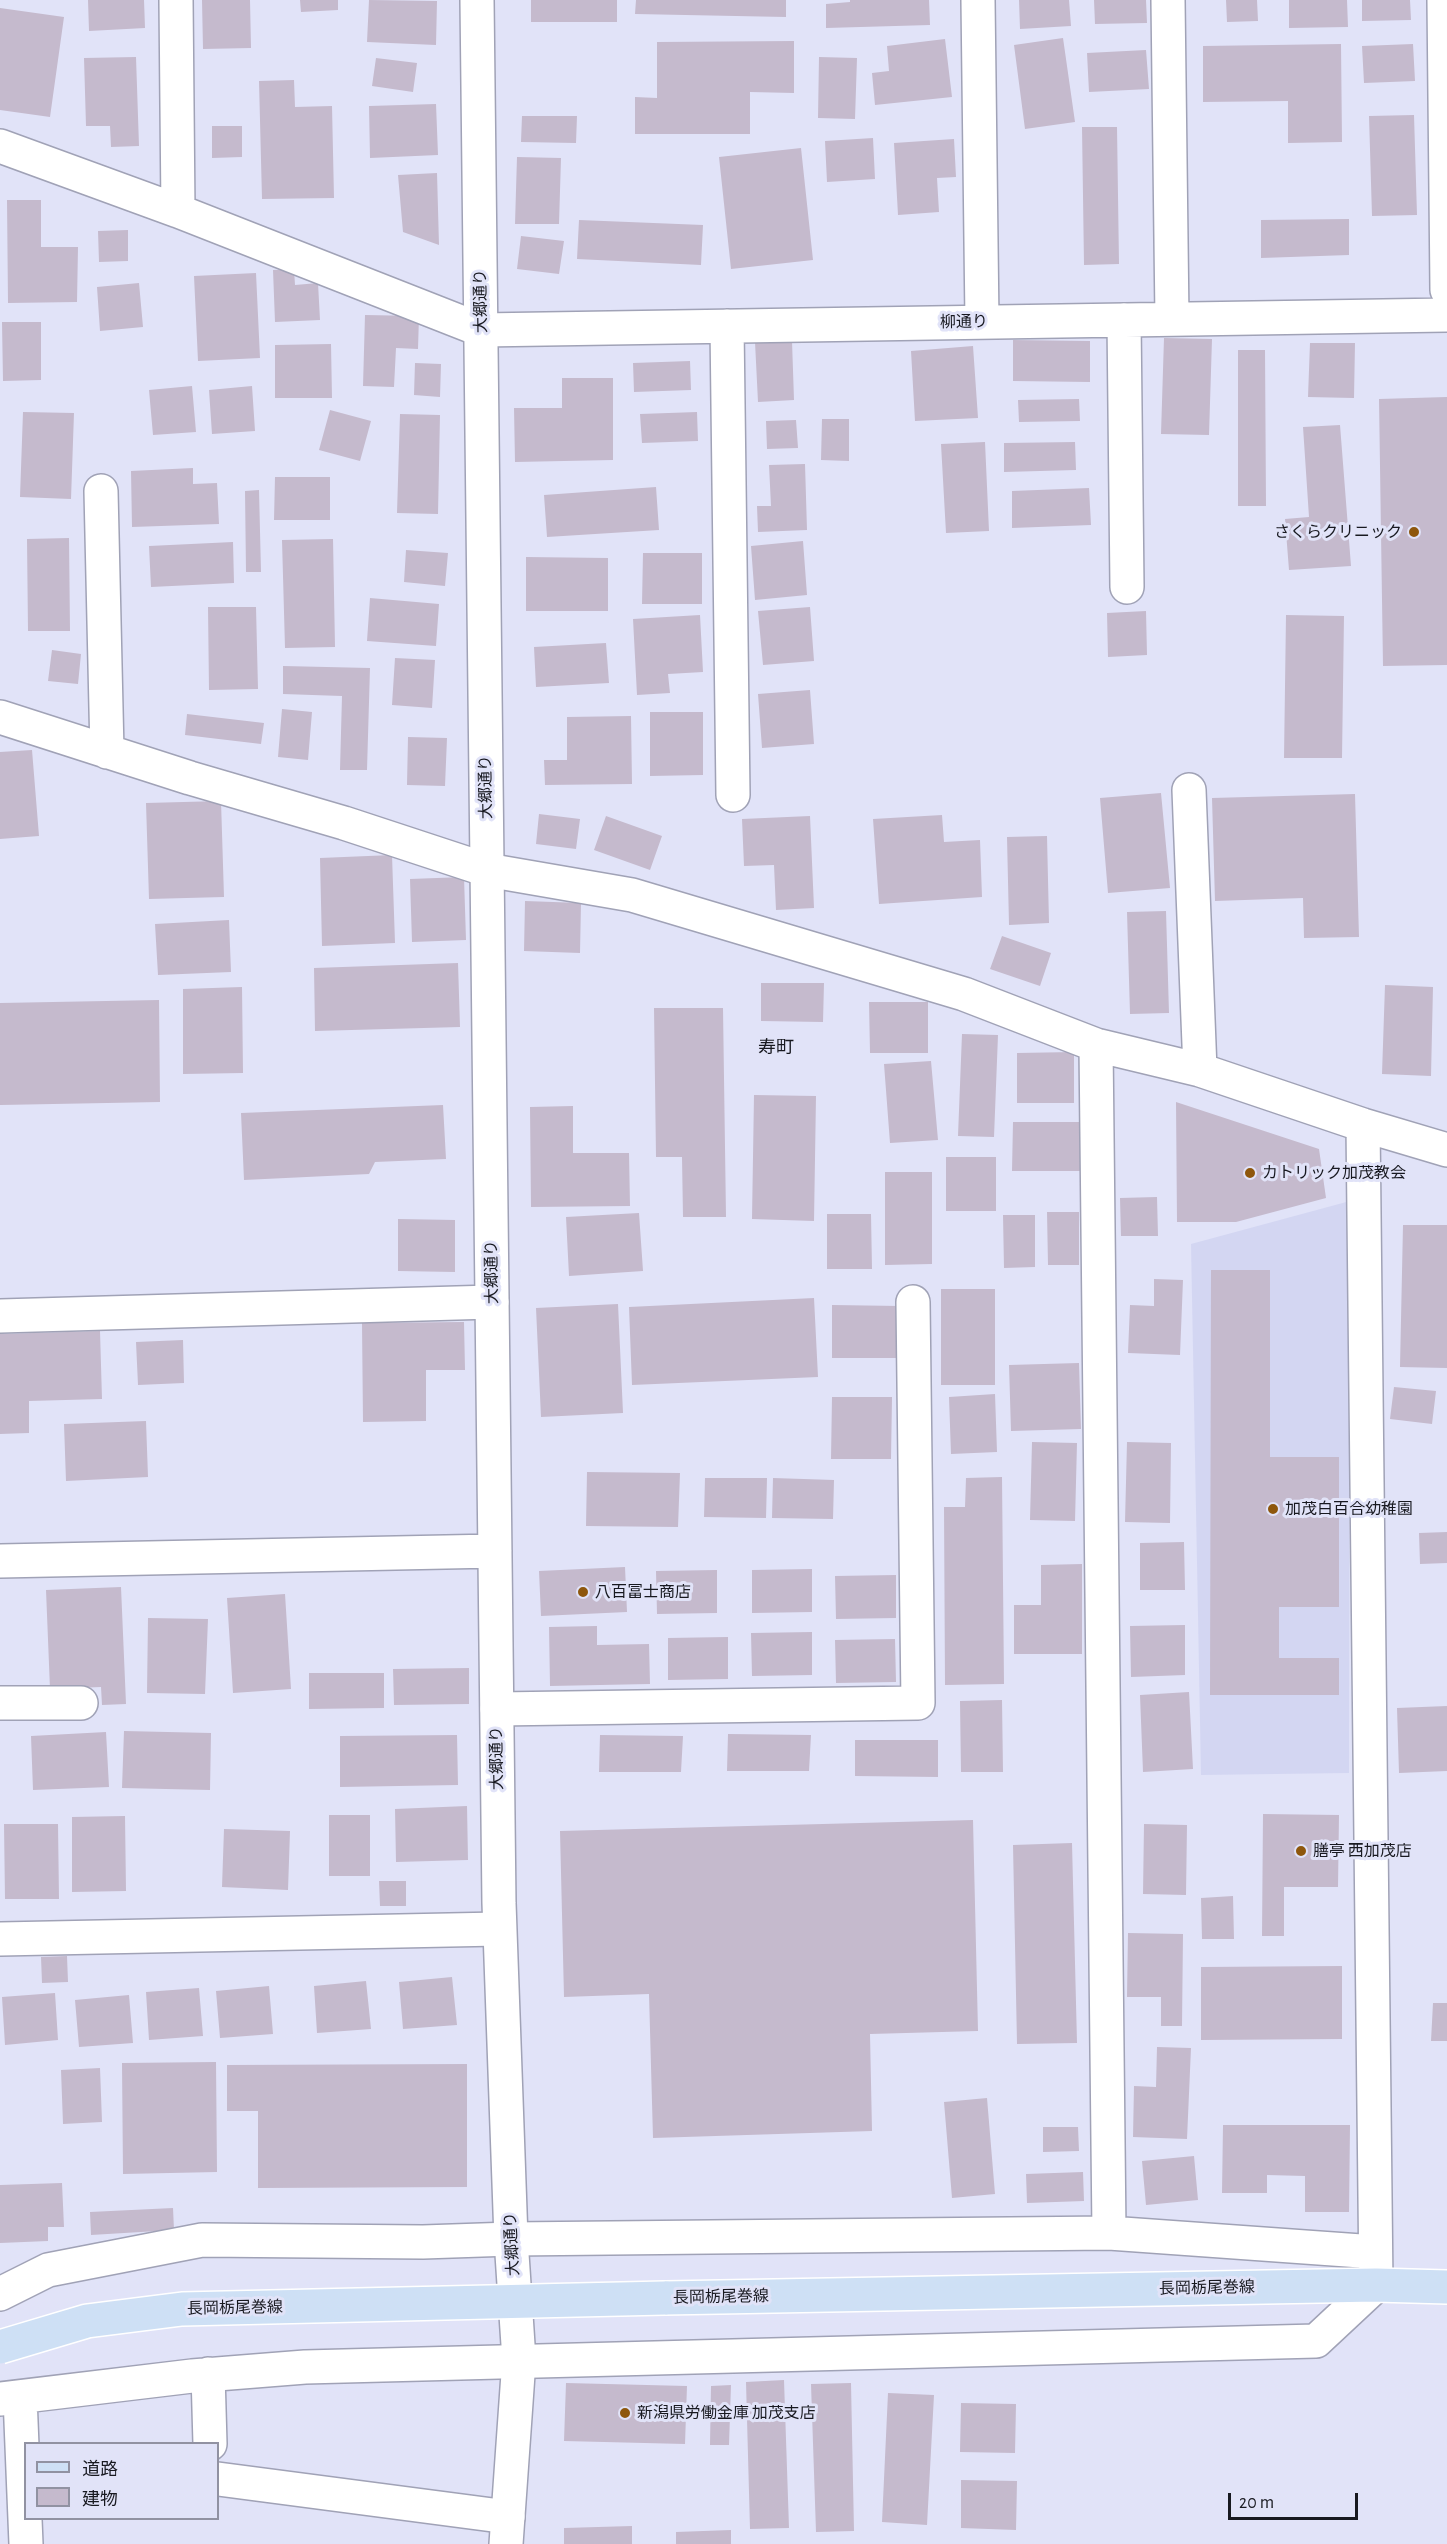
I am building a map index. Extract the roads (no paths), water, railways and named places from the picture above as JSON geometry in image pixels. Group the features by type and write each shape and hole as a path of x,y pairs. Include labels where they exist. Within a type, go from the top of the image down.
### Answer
{"main road":[{"name":"長岡栃尾巻線","path":"0,2348 87,2321 182,2309 1376,2285 1447,2287"}],"street":[{"path":"176,0 178,211"},
{"name":"大郷通り","path":"477,0 496,1709 500,1929 511,2239 519,2360 507,2531"},
{"path":"978,0 982,322"},
{"path":"1168,0 1172,319"},
{"path":"1444,0 1447,290"},
{"path":"0,146 178,211 481,330"},
{"name":"柳通り","path":"481,330 1447,315"},
{"path":"1124,320 1126,587"},
{"path":"727,326 733,795"},
{"path":"101,491 107,752"},
{"path":"0,717 107,752 344,823 487,870 632,895 964,993 1096,1045 1200,1070 1363,1125 1447,1150"},
{"path":"1189,790 1200,1070"},
{"path":"1096,1045 1109,2233"},
{"path":"26,2544 10,2398 208,2374 306,2367 1316,2341 1376,2285 1363,1125"},
{"path":"0,1316 492,1302"},
{"path":"496,1709 918,1703 914,1302"},
{"path":"0,1561 495,1551"},
{"path":"0,1703 81,1703"},
{"path":"0,1939 500,1929"},
{"path":"0,2294 48,2270 202,2240 423,2242 511,2239 1109,2233 1376,2252"},
{"path":"208,2374 210,2442"},
{"path":"219,2479 507,2531"}],"place":[{"name":"さくらクリニック","path":"1414,532"},
{"name":"カトリック加茂教会","path":"1250,1173"},
{"name":"加茂白百合幼稚園","path":"1273,1509"},
{"name":"八百冨士商店","path":"583,1592"},
{"name":"膳亭 西加茂店","path":"1301,1851"},
{"name":"新潟県労働金庫 加茂支店","path":"625,2413"}],"district":[{"name":"寿町","path":"776,1048"}]}
